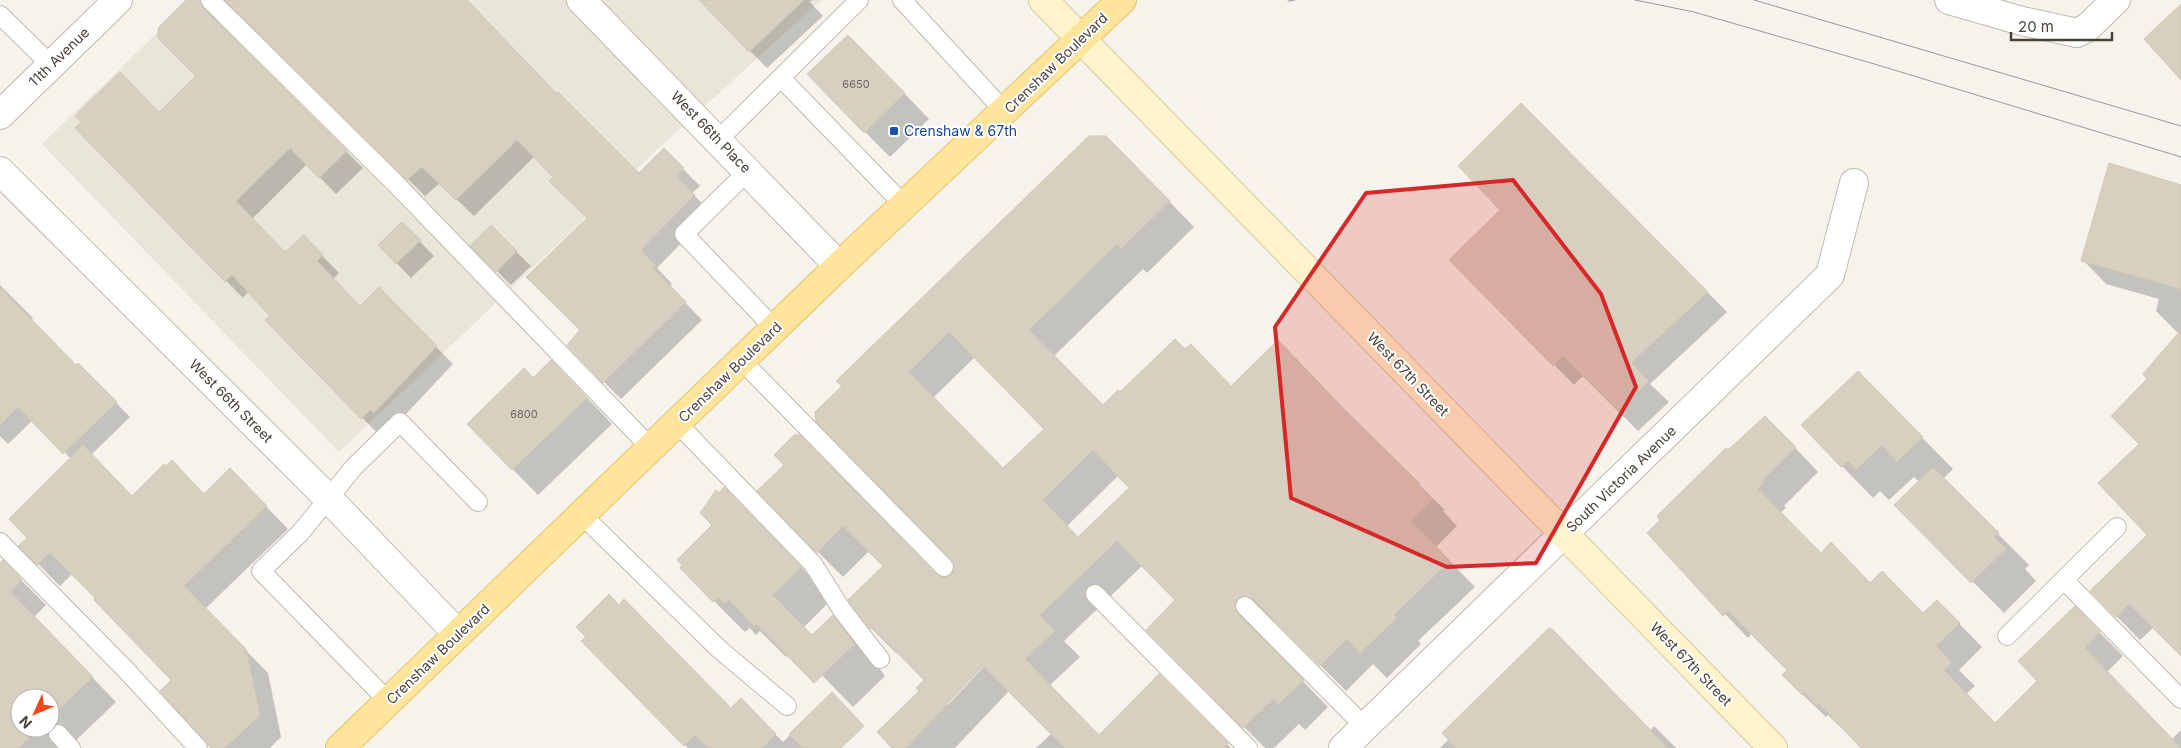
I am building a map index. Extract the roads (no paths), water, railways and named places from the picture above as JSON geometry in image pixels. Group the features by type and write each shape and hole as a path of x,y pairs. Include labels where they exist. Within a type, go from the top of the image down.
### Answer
{"main road":[{"name":"Crenshaw Boulevard","path":"340,748 839,266 1122,0"}],"street":[{"name":"11th Avenue","path":"0,115 118,0"},
{"name":"West 66th Place","path":"581,0 839,266"},
{"name":"West 67th Street","path":"1043,0 1774,748"},
{"path":"1950,0 2022,22 2076,33 2088,27 2116,0"},
{"name":"West 66th Street","path":"0,172 328,498 458,634"},
{"name":"South Victoria Avenue","path":"1343,748 1830,275 1854,183"}],"lane":[{"path":"210,0 394,182 651,448"},
{"path":"718,140 859,0"},
{"path":"902,0 1005,112"},
{"path":"2,17 51,65"},
{"path":"781,78 905,206"},
{"path":"748,171 684,234 775,329"},
{"path":"742,361 944,567"},
{"path":"389,702 261,571 301,532 354,467 400,422 478,502"},
{"path":"677,423 813,564 842,610 880,659"},
{"path":"582,515 720,650 788,706"},
{"path":"2007,636 2117,527"},
{"path":"0,542 126,670 198,748"},
{"path":"2064,580 2181,699"},
{"path":"1095,594 1248,748"},
{"path":"1245,606 1365,727"},
{"path":"60,736 71,748"}],"tram line":[{"path":"1288,1 1295,0"},
{"path":"1635,0 1694,12 1871,63 2181,157"},
{"path":"1754,0 2181,126"}],"place":[{"name":"Crenshaw & 67th","path":"894,131"}]}
